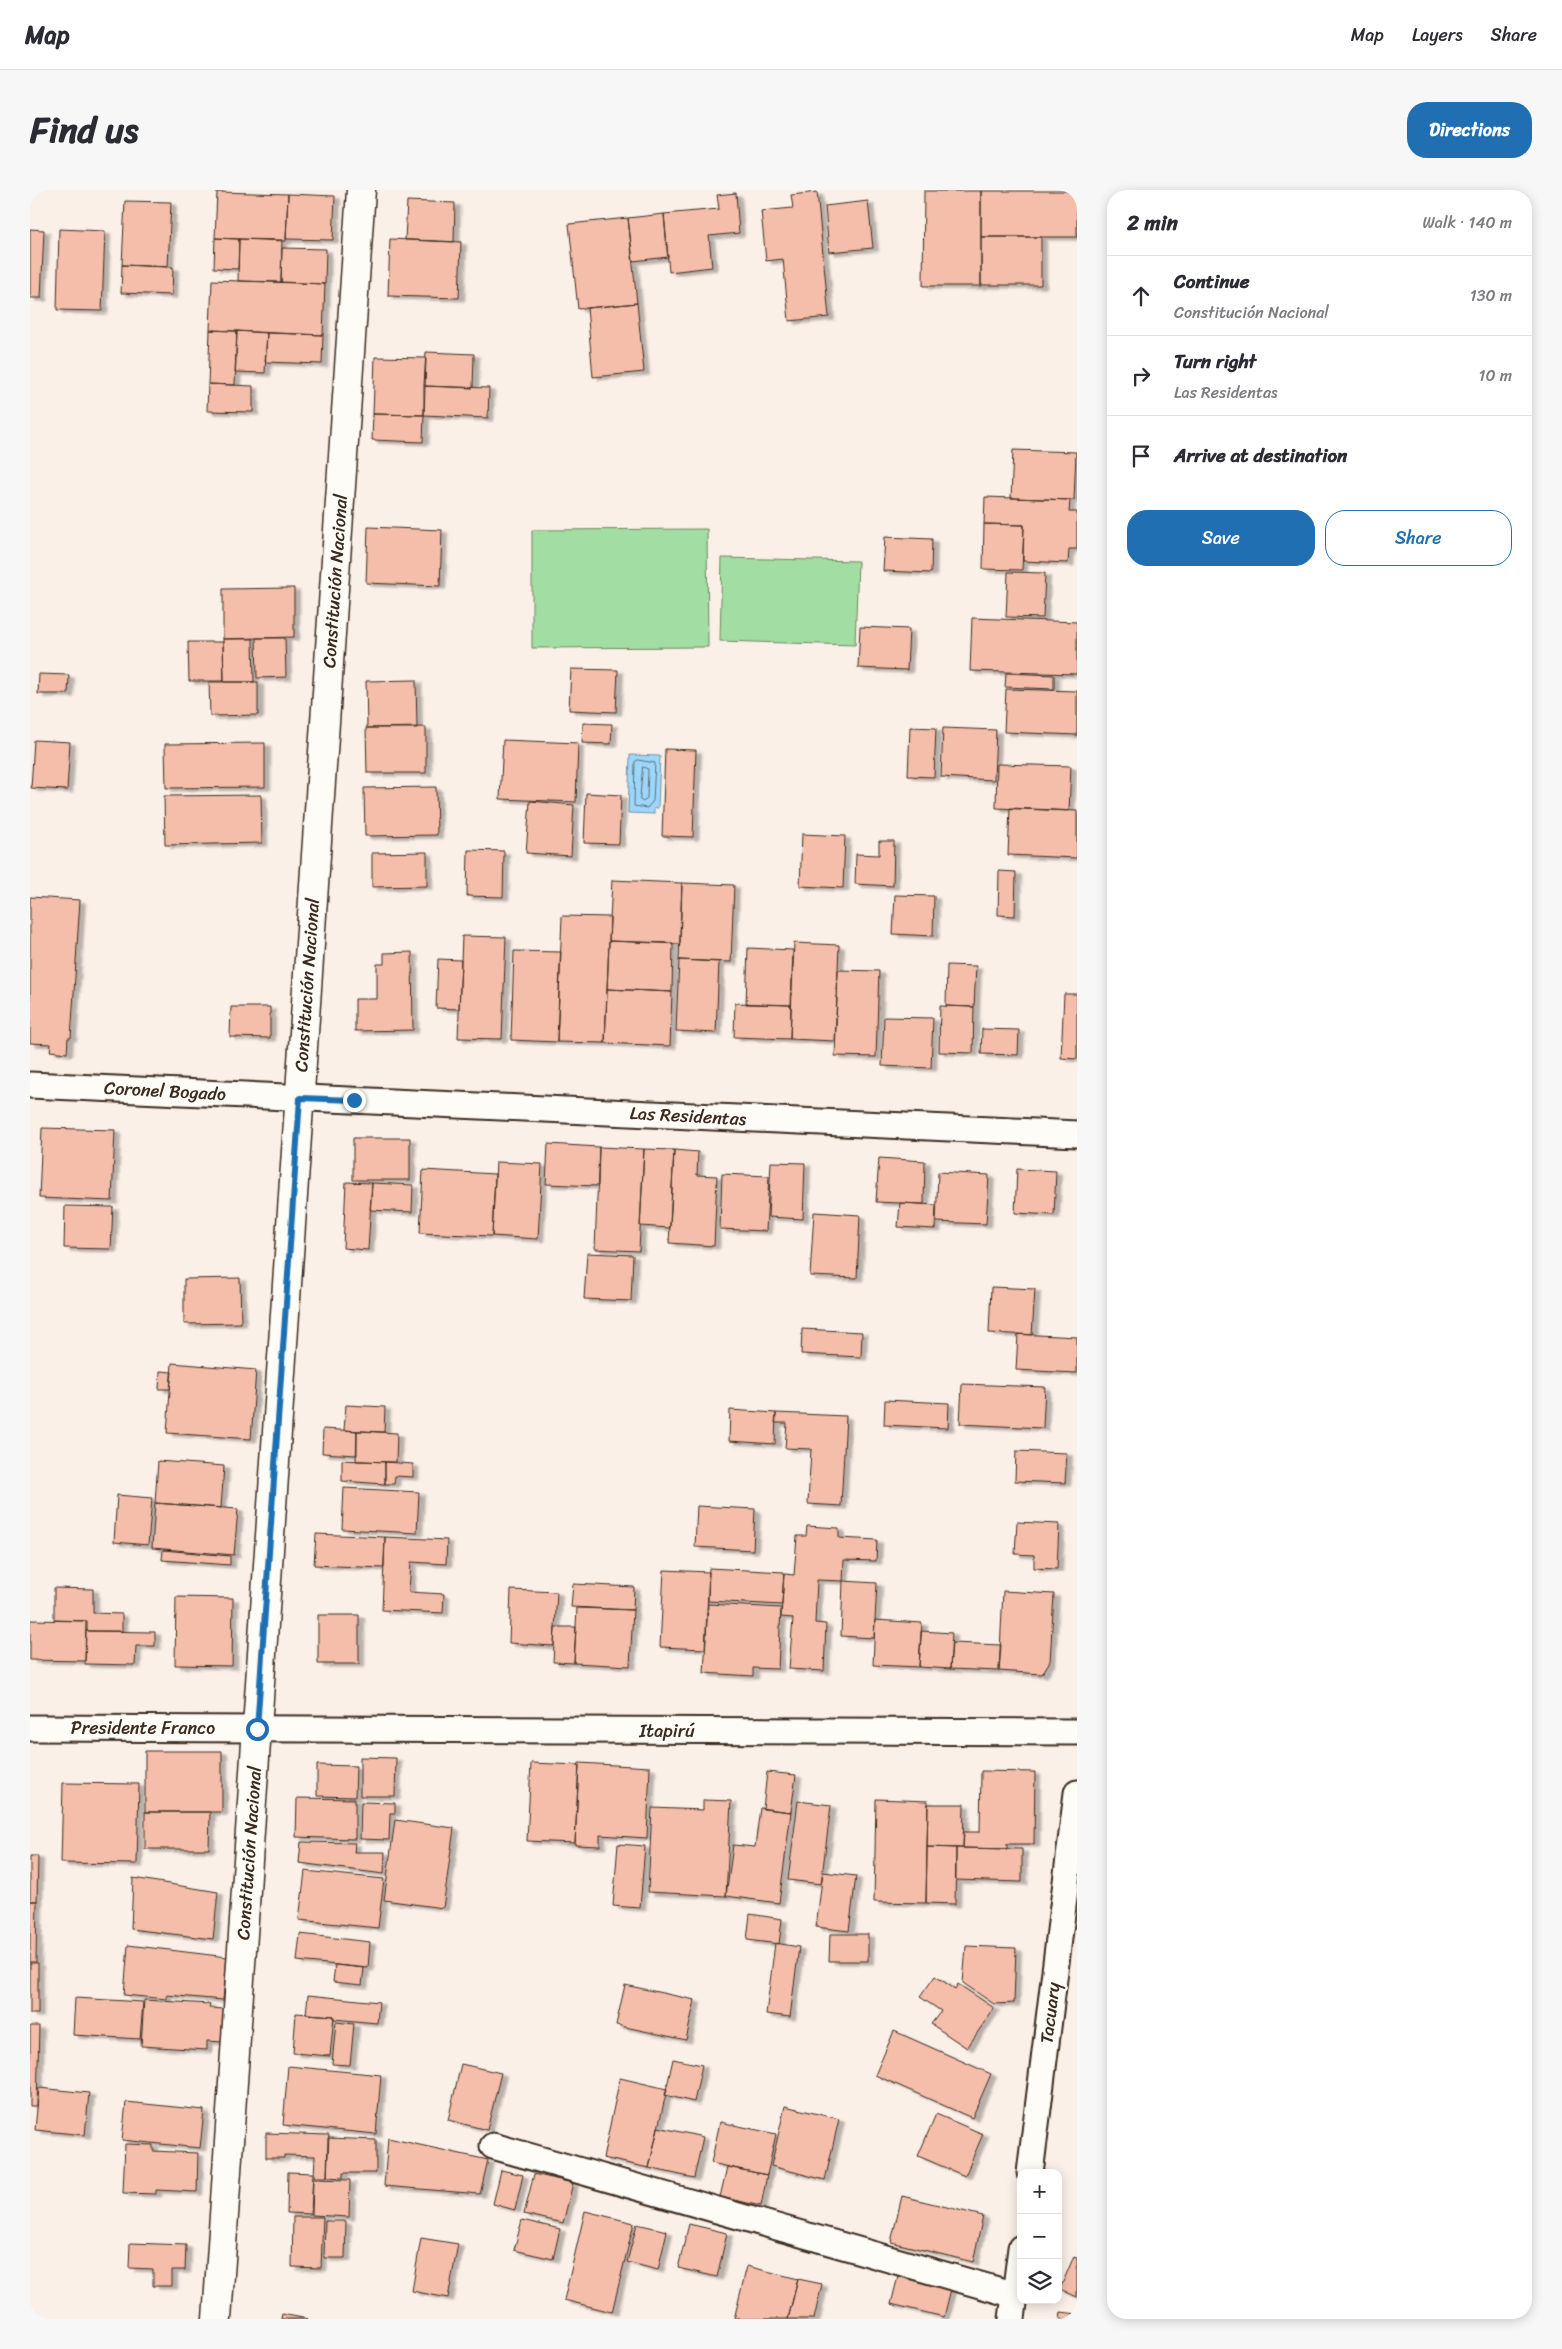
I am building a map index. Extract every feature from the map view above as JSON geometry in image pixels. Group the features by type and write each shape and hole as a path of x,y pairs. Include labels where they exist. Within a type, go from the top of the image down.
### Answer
{"street":[{"name":"Constitución Nacional","path":"217,2319 361,190"},
{"name":"Coronel Bogado","path":"30,1085 300,1098"},
{"name":"Las Residentas","path":"300,1098 1077,1134"},
{"name":"Presidente Franco","path":"30,1728 257,1729"},
{"name":"Itapirú","path":"257,1729 1077,1732"},
{"name":"Tacuary","path":"1030,2169 1077,1793"},
{"path":"493,2146 1013,2307 1020,2259"}],"green space":[{"path":"707,529 708,647 532,648 532,530"},
{"path":"722,558 858,561 855,645 720,641"}],"water":[{"path":"630,755 660,756 658,808 654,808 654,814 628,813"}],"building":[{"path":"924,191 981,191 981,286 923,286"},
{"path":"981,191 1077,191 1077,237 981,237"},
{"path":"217,192 288,194 286,241 215,238"},
{"path":"817,192 829,317 789,321 783,259 766,261 761,211 793,208 791,195"},
{"path":"736,193 739,233 709,236 712,267 669,272 664,214 719,209 717,195"},
{"path":"288,194 335,196 333,240 286,239"},
{"path":"125,201 171,202 168,267 122,265"},
{"path":"407,201 455,203 454,242 405,240"},
{"path":"868,201 873,248 829,252 825,206"},
{"path":"664,214 668,257 633,261 628,218"},
{"path":"628,218 637,303 578,309 569,224"},
{"path":"30,229 44,230 41,298 30,298"},
{"path":"59,229 105,231 102,311 57,310"},
{"path":"981,237 1041,237 1041,285 981,285"},
{"path":"215,238 239,239 238,269 214,268"},
{"path":"239,239 282,240 281,282 238,281"},
{"path":"390,239 461,242 459,298 388,296"},
{"path":"282,248 326,249 325,284 281,282"},
{"path":"122,265 173,267 172,295 121,293"},
{"path":"212,280 325,284 323,335 210,330"},
{"path":"637,303 644,372 593,377 587,308"},
{"path":"210,330 237,331 235,385 208,384"},
{"path":"237,331 267,333 265,373 235,372"},
{"path":"267,333 323,335 322,364 265,362"},
{"path":"426,352 474,354 473,388 424,386"},
{"path":"375,357 426,358 424,415 373,414"},
{"path":"208,384 253,386 253,412 207,411"},
{"path":"424,386 489,388 488,418 424,415"},
{"path":"373,414 424,415 423,442 372,440"},
{"path":"1013,450 1076,452 1074,500 1011,498"},
{"path":"985,497 1070,500 1069,512 1077,512 1077,549 1069,549 1068,563 1023,561 1024,525 984,524"},
{"path":"984,524 1024,525 1022,570 983,569"},
{"path":"368,527 442,530 440,586 366,583"},
{"path":"885,537 932,539 931,573 883,571"},
{"path":"1008,572 1045,573 1043,618 1006,617"},
{"path":"294,588 294,637 223,639 223,589"},
{"path":"972,618 1077,622 1077,674 970,671"},
{"path":"860,627 909,629 907,670 858,668"},
{"path":"256,638 285,638 286,677 257,678"},
{"path":"223,639 253,639 254,682 224,682"},
{"path":"188,642 223,642 224,681 189,681"},
{"path":"571,669 618,670 616,712 569,710"},
{"path":"1006,673 1054,675 1054,689 1005,687"},
{"path":"39,674 69,675 68,694 38,694"},
{"path":"416,680 417,728 367,728 366,681"},
{"path":"209,682 258,682 258,715 210,716"},
{"path":"1006,689 1077,691 1077,735 1004,732"},
{"path":"583,723 612,724 611,744 582,743"},
{"path":"426,727 426,773 367,773 366,728"},
{"path":"910,727 936,728 934,777 908,776"},
{"path":"943,728 996,730 994,780 941,777"},
{"path":"34,740 70,742 67,790 31,788"},
{"path":"503,740 578,743 576,802 500,799"},
{"path":"265,743 265,787 166,788 165,744"},
{"path":"665,749 696,750 693,837 662,836"},
{"path":"997,764 1071,766 1069,811 996,808"},
{"path":"436,787 437,835 365,836 364,788"},
{"path":"586,793 621,795 619,844 584,843"},
{"path":"261,795 262,843 165,845 164,796"},
{"path":"530,801 574,805 571,856 526,853"},
{"path":"1010,808 1077,811 1077,858 1008,855"},
{"path":"802,834 845,836 843,888 800,886"},
{"path":"879,841 894,841 893,886 855,884 856,854 879,855"},
{"path":"468,850 504,851 503,897 467,896"},
{"path":"427,852 427,886 372,887 372,853"},
{"path":"999,871 1016,872 1015,916 998,915"},
{"path":"612,880 682,883 680,944 609,941"},
{"path":"682,883 734,885 731,962 679,960"},
{"path":"895,895 934,896 933,936 893,934"},
{"path":"30,897 80,900 71,1038 68,1038 67,1053 50,1051 51,1044 30,1043"},
{"path":"562,916 610,917 605,1043 557,1042"},
{"path":"462,936 506,937 502,1039 458,1038"},
{"path":"609,941 673,943 672,992 607,989"},
{"path":"794,943 839,945 835,1041 790,1039"},
{"path":"748,948 793,950 791,1005 746,1004"},
{"path":"514,951 561,952 557,1042 511,1040"},
{"path":"412,952 413,1030 355,1031 355,999 377,999 377,964 384,964 384,953"},
{"path":"438,959 461,960 459,1009 436,1008"},
{"path":"679,960 719,962 716,1033 676,1031"},
{"path":"947,965 976,966 974,1007 946,1006"},
{"path":"838,970 879,971 876,1057 835,1056"},
{"path":"607,989 672,992 670,1046 605,1043"},
{"path":"1064,994 1077,994 1077,1059 1061,1058"},
{"path":"735,1003 791,1005 790,1039 734,1037"},
{"path":"940,1006 974,1007 973,1053 939,1052"},
{"path":"231,1007 270,1007 270,1038 230,1037"},
{"path":"884,1017 933,1018 931,1068 882,1066"},
{"path":"982,1029 1019,1030 1018,1055 981,1054"},
{"path":"42,1128 115,1130 112,1201 39,1198"},
{"path":"353,1138 410,1138 410,1180 353,1180"},
{"path":"548,1144 599,1147 598,1186 546,1184"},
{"path":"599,1147 644,1149 639,1251 595,1249"},
{"path":"644,1149 674,1150 670,1228 640,1226"},
{"path":"674,1150 698,1152 697,1175 717,1176 714,1246 669,1243"},
{"path":"879,1158 925,1161 924,1204 876,1202"},
{"path":"496,1162 542,1164 538,1239 492,1236"},
{"path":"771,1162 805,1163 803,1219 768,1217"},
{"path":"1017,1169 1056,1171 1054,1215 1015,1213"},
{"path":"423,1170 495,1174 492,1236 420,1233"},
{"path":"938,1172 989,1175 986,1224 936,1222"},
{"path":"722,1174 769,1176 766,1231 720,1229"},
{"path":"346,1182 372,1183 368,1250 343,1248"},
{"path":"372,1183 413,1185 412,1212 370,1210"},
{"path":"900,1203 936,1205 935,1229 898,1227"},
{"path":"65,1206 113,1207 111,1249 64,1248"},
{"path":"814,1212 860,1215 857,1278 810,1276"},
{"path":"587,1253 633,1255 631,1301 584,1299"},
{"path":"240,1278 241,1323 184,1324 184,1279"},
{"path":"991,1287 1035,1289 1032,1335 989,1333"},
{"path":"802,1329 862,1332 861,1357 801,1354"},
{"path":"1018,1334 1077,1337 1077,1373 1016,1370"},
{"path":"172,1363 256,1370 251,1439 167,1433"},
{"path":"160,1371 172,1372 170,1389 159,1389"},
{"path":"962,1384 1045,1387 1043,1428 960,1424"},
{"path":"885,1400 949,1403 948,1428 884,1425"},
{"path":"346,1405 385,1407 384,1432 344,1430"},
{"path":"730,1410 776,1413 775,1444 729,1441"},
{"path":"776,1413 846,1416 841,1506 808,1504 811,1449 785,1448 787,1423 775,1423"},
{"path":"323,1429 357,1431 357,1455 322,1453"},
{"path":"357,1431 397,1433 396,1462 356,1461"},
{"path":"1016,1451 1067,1453 1065,1483 1015,1481"},
{"path":"342,1460 385,1462 385,1484 342,1481"},
{"path":"158,1461 224,1466 221,1508 155,1503"},
{"path":"385,1462 413,1464 413,1477 395,1476 394,1484 385,1484"},
{"path":"344,1488 419,1492 417,1533 342,1529"},
{"path":"117,1495 152,1498 148,1545 114,1542"},
{"path":"155,1503 238,1509 234,1555 152,1548"},
{"path":"697,1506 755,1509 753,1550 695,1547"},
{"path":"1017,1522 1059,1524 1057,1569 1034,1568 1034,1555 1015,1554"},
{"path":"807,1526 839,1528 839,1538 877,1540 876,1561 844,1560 843,1581 817,1580 815,1623 826,1624 824,1671 789,1669 793,1618 781,1617 784,1574 794,1575 797,1536 806,1536"},
{"path":"316,1534 385,1537 384,1568 314,1565"},
{"path":"385,1537 447,1540 446,1564 411,1562 409,1592 444,1594 443,1613 382,1610"},
{"path":"163,1550 230,1556 230,1565 162,1560"},
{"path":"709,1568 784,1572 782,1605 708,1601"},
{"path":"664,1570 709,1572 705,1649 660,1647"},
{"path":"843,1581 877,1583 874,1638 841,1636"},
{"path":"573,1584 634,1587 633,1610 571,1607"},
{"path":"54,1588 93,1589 93,1613 122,1614 122,1631 87,1631 87,1621 54,1620"},
{"path":"511,1590 557,1592 554,1646 509,1643"},
{"path":"1003,1591 1054,1594 1050,1661 1042,1674 999,1671"},
{"path":"176,1597 233,1598 232,1666 175,1665"},
{"path":"708,1604 781,1608 778,1669 753,1668 753,1676 704,1673"},
{"path":"577,1608 633,1610 630,1666 574,1663"},
{"path":"318,1615 359,1615 359,1664 318,1664"},
{"path":"30,1620 86,1621 85,1661 30,1660"},
{"path":"875,1620 922,1623 919,1667 873,1665"},
{"path":"555,1627 576,1627 574,1663 553,1662"},
{"path":"86,1631 155,1632 155,1646 136,1646 135,1665 85,1664"},
{"path":"921,1631 952,1633 950,1669 919,1667"},
{"path":"952,1643 1001,1645 999,1671 950,1669"},
{"path":"145,1751 222,1751 222,1812 145,1812"},
{"path":"360,1757 396,1758 395,1796 360,1796"},
{"path":"531,1763 579,1765 575,1843 527,1841"},
{"path":"579,1763 650,1767 647,1838 600,1835 600,1846 575,1845"},
{"path":"317,1765 356,1766 355,1797 317,1796"},
{"path":"981,1771 1035,1772 1034,1844 1007,1844 1007,1849 963,1848 964,1832 980,1832"},
{"path":"767,1772 796,1775 791,1812 763,1809"},
{"path":"63,1783 139,1784 137,1864 61,1863"},
{"path":"297,1798 355,1799 355,1839 296,1837"},
{"path":"876,1799 928,1801 926,1903 874,1902"},
{"path":"703,1800 731,1801 726,1896 648,1892 652,1808 703,1810"},
{"path":"798,1801 831,1805 821,1884 788,1880"},
{"path":"361,1802 395,1803 395,1813 390,1813 389,1840 360,1839"},
{"path":"928,1804 964,1804 963,1848 927,1847"},
{"path":"760,1808 791,1812 779,1903 726,1896 733,1845 755,1847"},
{"path":"145,1812 210,1812 209,1849 145,1849"},
{"path":"395,1820 454,1828 443,1908 384,1900"},
{"path":"301,1842 355,1843 354,1852 385,1852 384,1874 299,1863"},
{"path":"618,1844 645,1846 640,1908 613,1906"},
{"path":"927,1847 956,1848 955,1904 926,1903"},
{"path":"956,1848 1022,1849 1022,1882 956,1880"},
{"path":"30,1856 38,1856 37,1901 30,1901"},
{"path":"305,1871 384,1879 378,1928 299,1920"},
{"path":"823,1872 856,1876 849,1931 816,1927"},
{"path":"133,1878 218,1892 213,1939 131,1929"},
{"path":"30,1901 37,1901 36,1962 30,1962"},
{"path":"750,1914 782,1919 779,1944 747,1940"},
{"path":"300,1934 370,1942 368,1968 297,1961"},
{"path":"830,1934 868,1934 868,1961 829,1961"},
{"path":"775,1943 799,1947 790,2017 766,2014"},
{"path":"128,1945 227,1957 223,2000 167,1995 167,1999 124,1995"},
{"path":"966,1946 1016,1948 1014,2003 994,2004 963,1983"},
{"path":"30,1963 38,1963 38,2014 30,2014"},
{"path":"335,1965 364,1968 362,1985 333,1982"},
{"path":"935,1976 955,1989 958,1984 994,2008 967,2048 931,2024 941,2011 920,1997"},
{"path":"625,1985 695,2000 686,2040 616,2025"},
{"path":"308,1995 379,2002 377,2023 334,2019 334,2016 306,2014"},
{"path":"75,1998 143,2002 140,2039 73,2035"},
{"path":"144,2000 210,2004 209,2008 225,2009 222,2042 207,2041 207,2050 141,2046"},
{"path":"296,2013 334,2016 330,2056 293,2053"},
{"path":"336,2022 354,2024 350,2065 332,2064"},
{"path":"30,2026 39,2026 37,2106 30,2106"},
{"path":"894,2031 991,2074 972,2118 875,2075"},
{"path":"673,2059 702,2065 694,2102 665,2095"},
{"path":"461,2064 501,2073 487,2130 448,2120"},
{"path":"288,2066 381,2075 376,2134 283,2125"},
{"path":"620,2078 667,2089 649,2168 603,2158"},
{"path":"39,2088 89,2093 85,2135 35,2130"},
{"path":"126,2102 204,2110 200,2148 122,2140"},
{"path":"785,2106 839,2119 825,2180 771,2166"},
{"path":"936,2114 983,2134 965,2176 918,2156"},
{"path":"720,2122 776,2134 767,2175 711,2163"},
{"path":"658,2127 703,2137 694,2178 649,2168"},
{"path":"266,2133 329,2135 327,2177 314,2177 315,2156 284,2155 284,2158 266,2158"},
{"path":"328,2138 376,2140 376,2173 343,2173 343,2178 327,2177"},
{"path":"388,2138 488,2160 480,2194 384,2186"},
{"path":"125,2144 153,2145 153,2151 198,2153 197,2192 156,2190 156,2194 123,2193"},
{"path":"727,2167 767,2175 761,2206 720,2197"},
{"path":"501,2170 523,2175 515,2210 493,2204"},
{"path":"288,2172 313,2173 311,2214 287,2213"},
{"path":"534,2174 573,2183 563,2223 524,2214"},
{"path":"313,2179 350,2180 349,2217 312,2215"},
{"path":"902,2196 983,2216 973,2262 891,2242"},
{"path":"585,2211 634,2223 612,2312 564,2300"},
{"path":"293,2217 323,2217 321,2268 292,2267"},
{"path":"522,2220 560,2229 553,2259 514,2250"},
{"path":"325,2221 346,2221 345,2258 324,2258"},
{"path":"637,2224 667,2231 658,2270 627,2262"},
{"path":"689,2224 727,2233 717,2277 678,2268"},
{"path":"421,2238 458,2244 448,2298 412,2291"},
{"path":"130,2243 186,2245 185,2270 172,2270 172,2286 153,2286 153,2269 129,2268"},
{"path":"1074,2256 1077,2257 1077,2297 1062,2290 1062,2284"},
{"path":"747,2266 798,2279 788,2319 734,2319"},
{"path":"899,2272 952,2285 944,2317 891,2304"},
{"path":"798,2279 822,2284 814,2319 788,2319"},
{"path":"1061,2312 1077,2314 1077,2319 1060,2319"},
{"path":"282,2314 308,2319 281,2319"}],"route":[{"path":"257,1729 300,1098 354,1100"}]}
